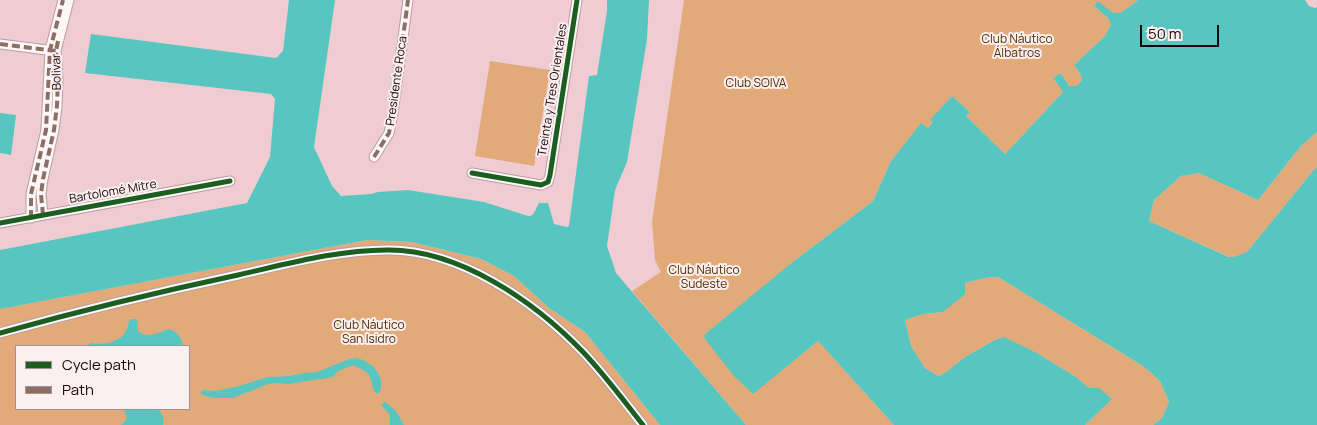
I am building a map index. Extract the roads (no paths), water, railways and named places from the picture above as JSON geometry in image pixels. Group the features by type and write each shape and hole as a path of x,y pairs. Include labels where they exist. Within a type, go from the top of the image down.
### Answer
{"street":[{"name":"Bolivar","path":"43,215 42,179 57,106 58,79 53,50 63,0"},
{"name":"Bolivar","path":"53,50 69,0"},
{"name":"Presidente Roca","path":"374,157 389,133 408,0"},
{"name":"Treinta y Tres Orientales","path":"472,173 541,185 548,182 577,0"},
{"path":"0,44 53,50"},
{"name":"Bolivar","path":"30,218 31,194 48,145"},
{"name":"Bartolomé Mitre","path":"0,223 230,181"},
{"path":"0,333 91,308 318,257 357,251 401,250 462,266 494,281 515,295 559,329 584,353 643,425"}],"water":[{"path":"289,0 335,0 314,147 332,186 341,196 408,190 484,202 528,216 533,214 539,203 548,203 554,224 567,227 569,226 589,76 597,75 607,0 649,0 647,39 627,162 615,190 607,246 616,273 746,425 660,425 585,332 549,308 514,276 481,259 412,242 367,240 0,309 0,250 247,203 270,157 275,99 271,94 85,73 91,34 276,58 283,51"},
{"path":"1138,0 1305,0 1309,6 1317,7 1317,132 1301,146 1258,200 1199,173 1181,176 1154,200 1149,221 1229,257 1233,257 1247,252 1317,167 1317,425 1153,425 1162,418 1169,402 1160,381 1143,366 998,277 965,283 965,294 943,312 923,314 905,320 911,346 925,368 938,376 945,373 965,357 1004,337 1037,353 1076,377 1089,388 1099,388 1112,399 1085,425 894,425 818,341 753,394 734,376 705,339 704,335 794,261 873,201 891,161 921,123 928,128 933,122 930,120 952,96 970,112 966,116 1005,154 1063,92 1053,78 1061,73 1069,86 1077,86 1082,80 1080,73 1074,65 1105,36 1111,25 1108,18 1094,6 1098,1 1110,11 1118,13"},
{"path":"0,113 16,115 11,155 0,153"},
{"path":"130,319 137,319 138,331 141,333 145,335 153,334 169,329 179,335 183,345 88,345 91,343 101,344 115,341 126,331"},
{"path":"355,358 368,362 378,372 381,382 380,392 377,394 375,392 370,376 367,373 353,365 338,371 333,377 288,384 268,384 233,398 215,398 201,394 203,390 221,390 268,377 317,372"},
{"path":"385,402 396,411 404,425 390,425 390,415 381,405"},
{"path":"124,410 159,410 164,420 163,425 121,425 127,419"}],"park label":[{"name":"Club Náutico Álbatros","path":"1017,47"},
{"name":"Club SOIVA","path":"756,84"},
{"name":"Club Náutico Sudeste","path":"704,278"},
{"name":"Club Náutico San Isidro","path":"369,333"}]}
